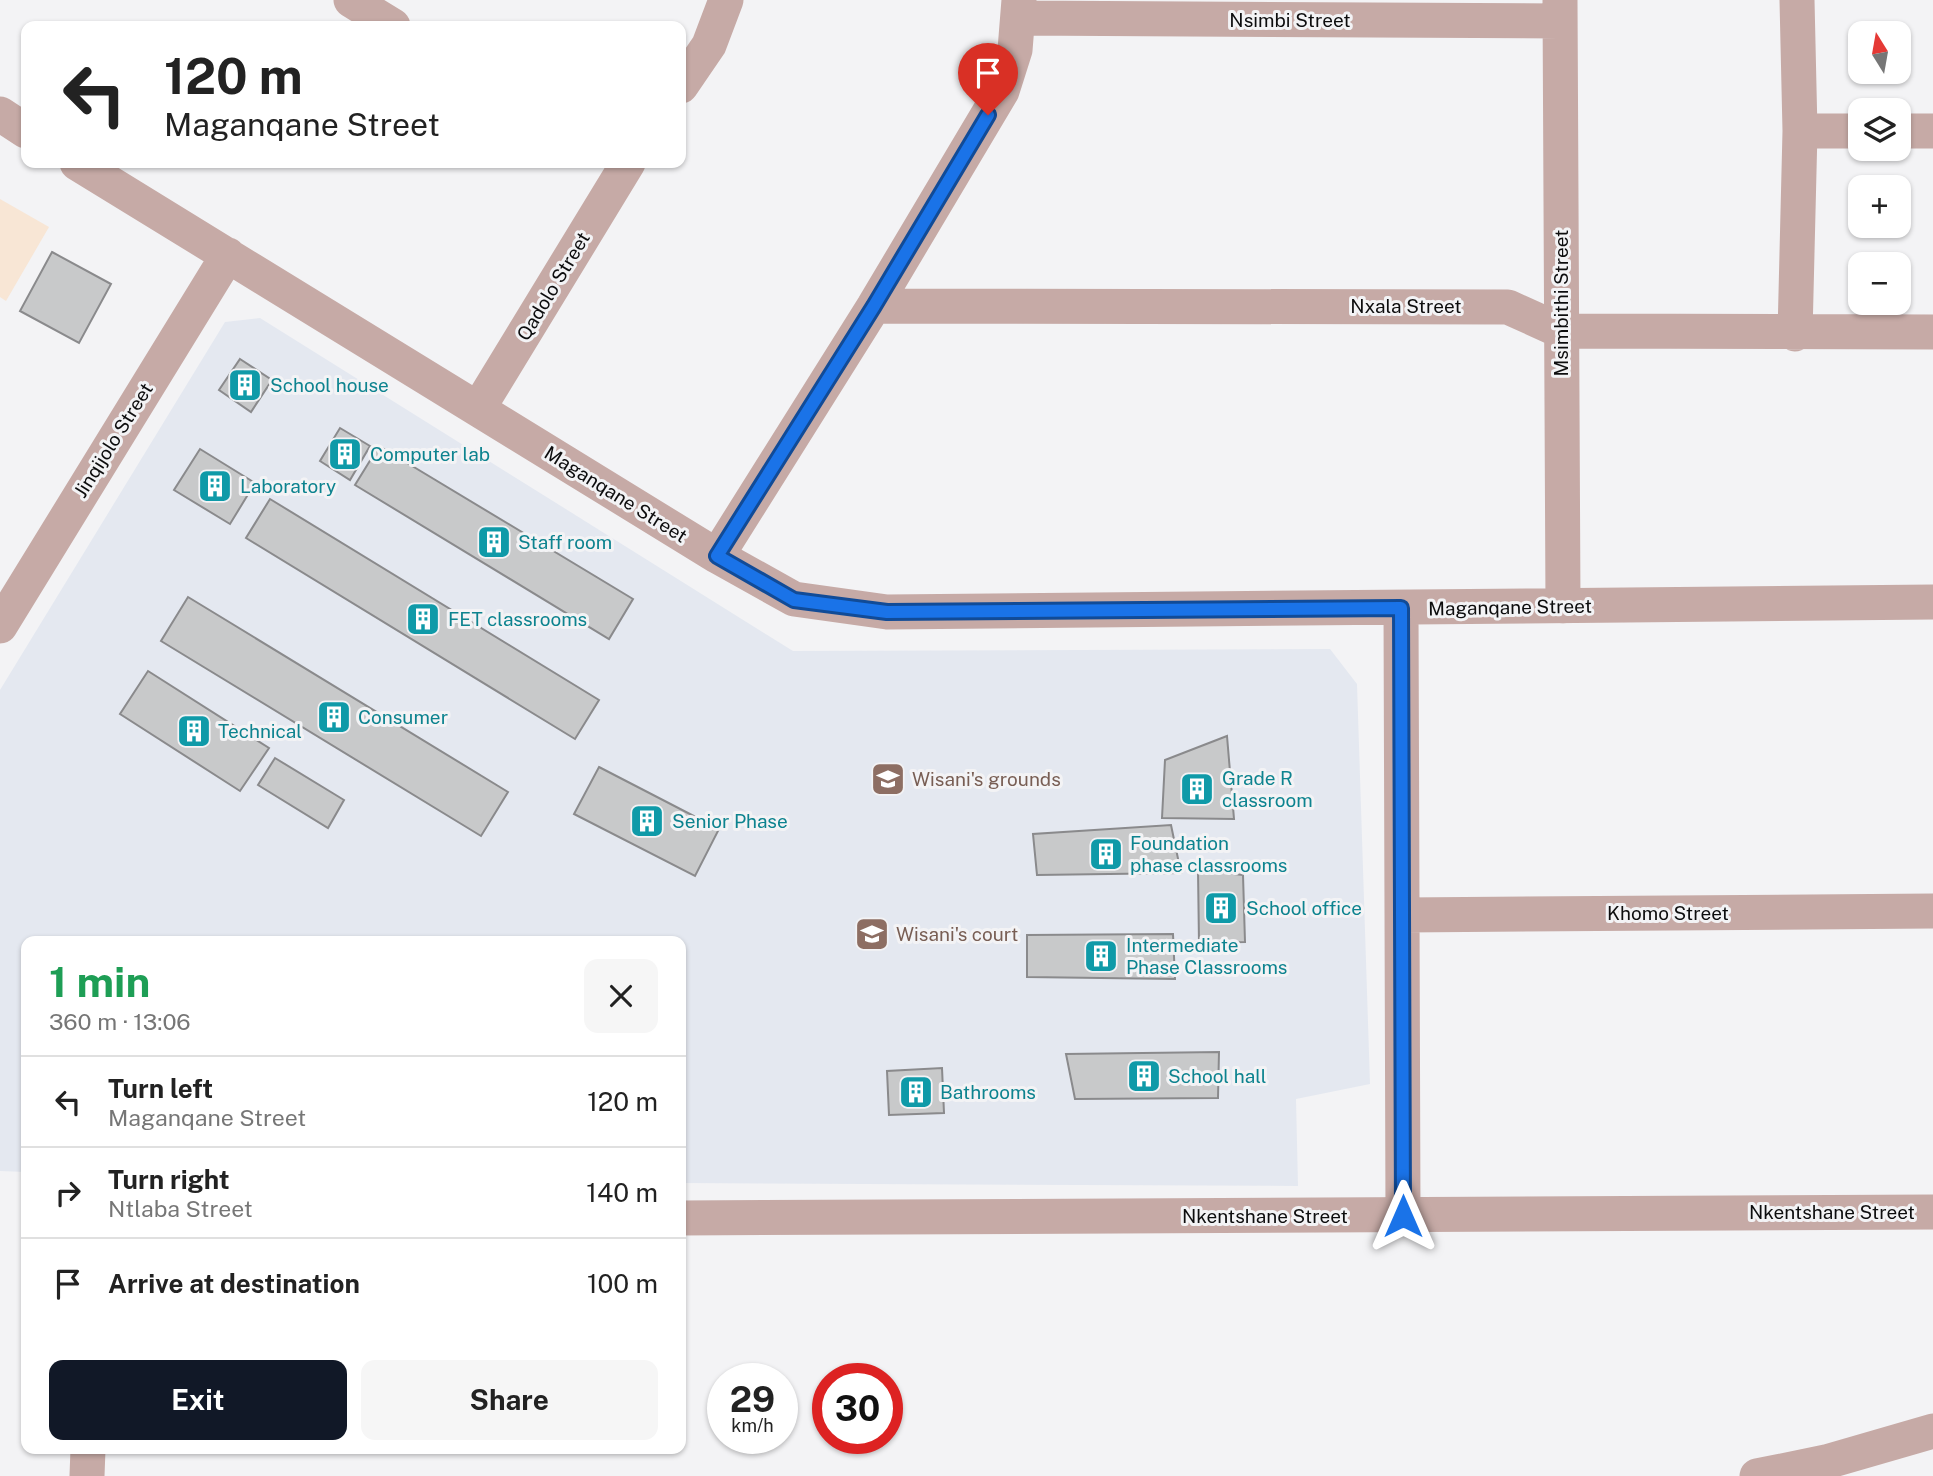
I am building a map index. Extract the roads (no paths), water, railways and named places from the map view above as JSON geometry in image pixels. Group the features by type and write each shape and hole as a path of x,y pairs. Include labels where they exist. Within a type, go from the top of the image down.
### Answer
{"street":[{"path":"351,0 385,21"},
{"path":"686,78 709,44 726,0"},
{"path":"1796,334 1800,131 1797,0"},
{"path":"717,556 874,306 1002,91 1015,50 1019,9"},
{"name":"Nsimbi Street","path":"1019,9 1560,10"},
{"name":"Msimbithi Street","path":"1560,10 1563,606"},
{"path":"0,114 21,128"},
{"path":"1800,131 1848,131"},
{"path":"1911,131 1933,131"},
{"name":"Maganqane Street","path":"86,168 717,556 794,600 887,612 1933,602"},
{"name":"Qadolo Street","path":"478,409 619,168"},
{"name":"Jinqijolo Street","path":"0,625 228,255"},
{"name":"Nxala Street","path":"874,306 1508,307 1561,331 1796,334 1933,332"},
{"path":"1401,608 1403,1216"},
{"name":"Khomo Street","path":"1404,915 1933,911"},
{"name":"Nkentshane Street","path":"686,1217 1933,1212"},
{"path":"1757,1476 1826,1462 1933,1431"},
{"path":"87,1476 88,1454"}],"place":[{"name":"School house","path":"245,385"},
{"name":"Computer lab","path":"345,454"},
{"name":"Laboratory","path":"215,486"},
{"name":"Staff room","path":"494,542"},
{"name":"FET classrooms","path":"423,619"},
{"name":"Consumer","path":"334,717"},
{"name":"Technical","path":"194,731"},
{"name":"Wisani's grounds","path":"888,779"},
{"name":"Grade R classroom","path":"1197,789"},
{"name":"Senior Phase","path":"647,821"},
{"name":"Foundation phase classrooms","path":"1106,854"},
{"name":"School office","path":"1221,908"},
{"name":"Wisani's court","path":"872,934"},
{"name":"Intermediate Phase Classrooms","path":"1101,956"},
{"name":"School hall","path":"1144,1076"},
{"name":"Bathrooms","path":"916,1092"}]}
